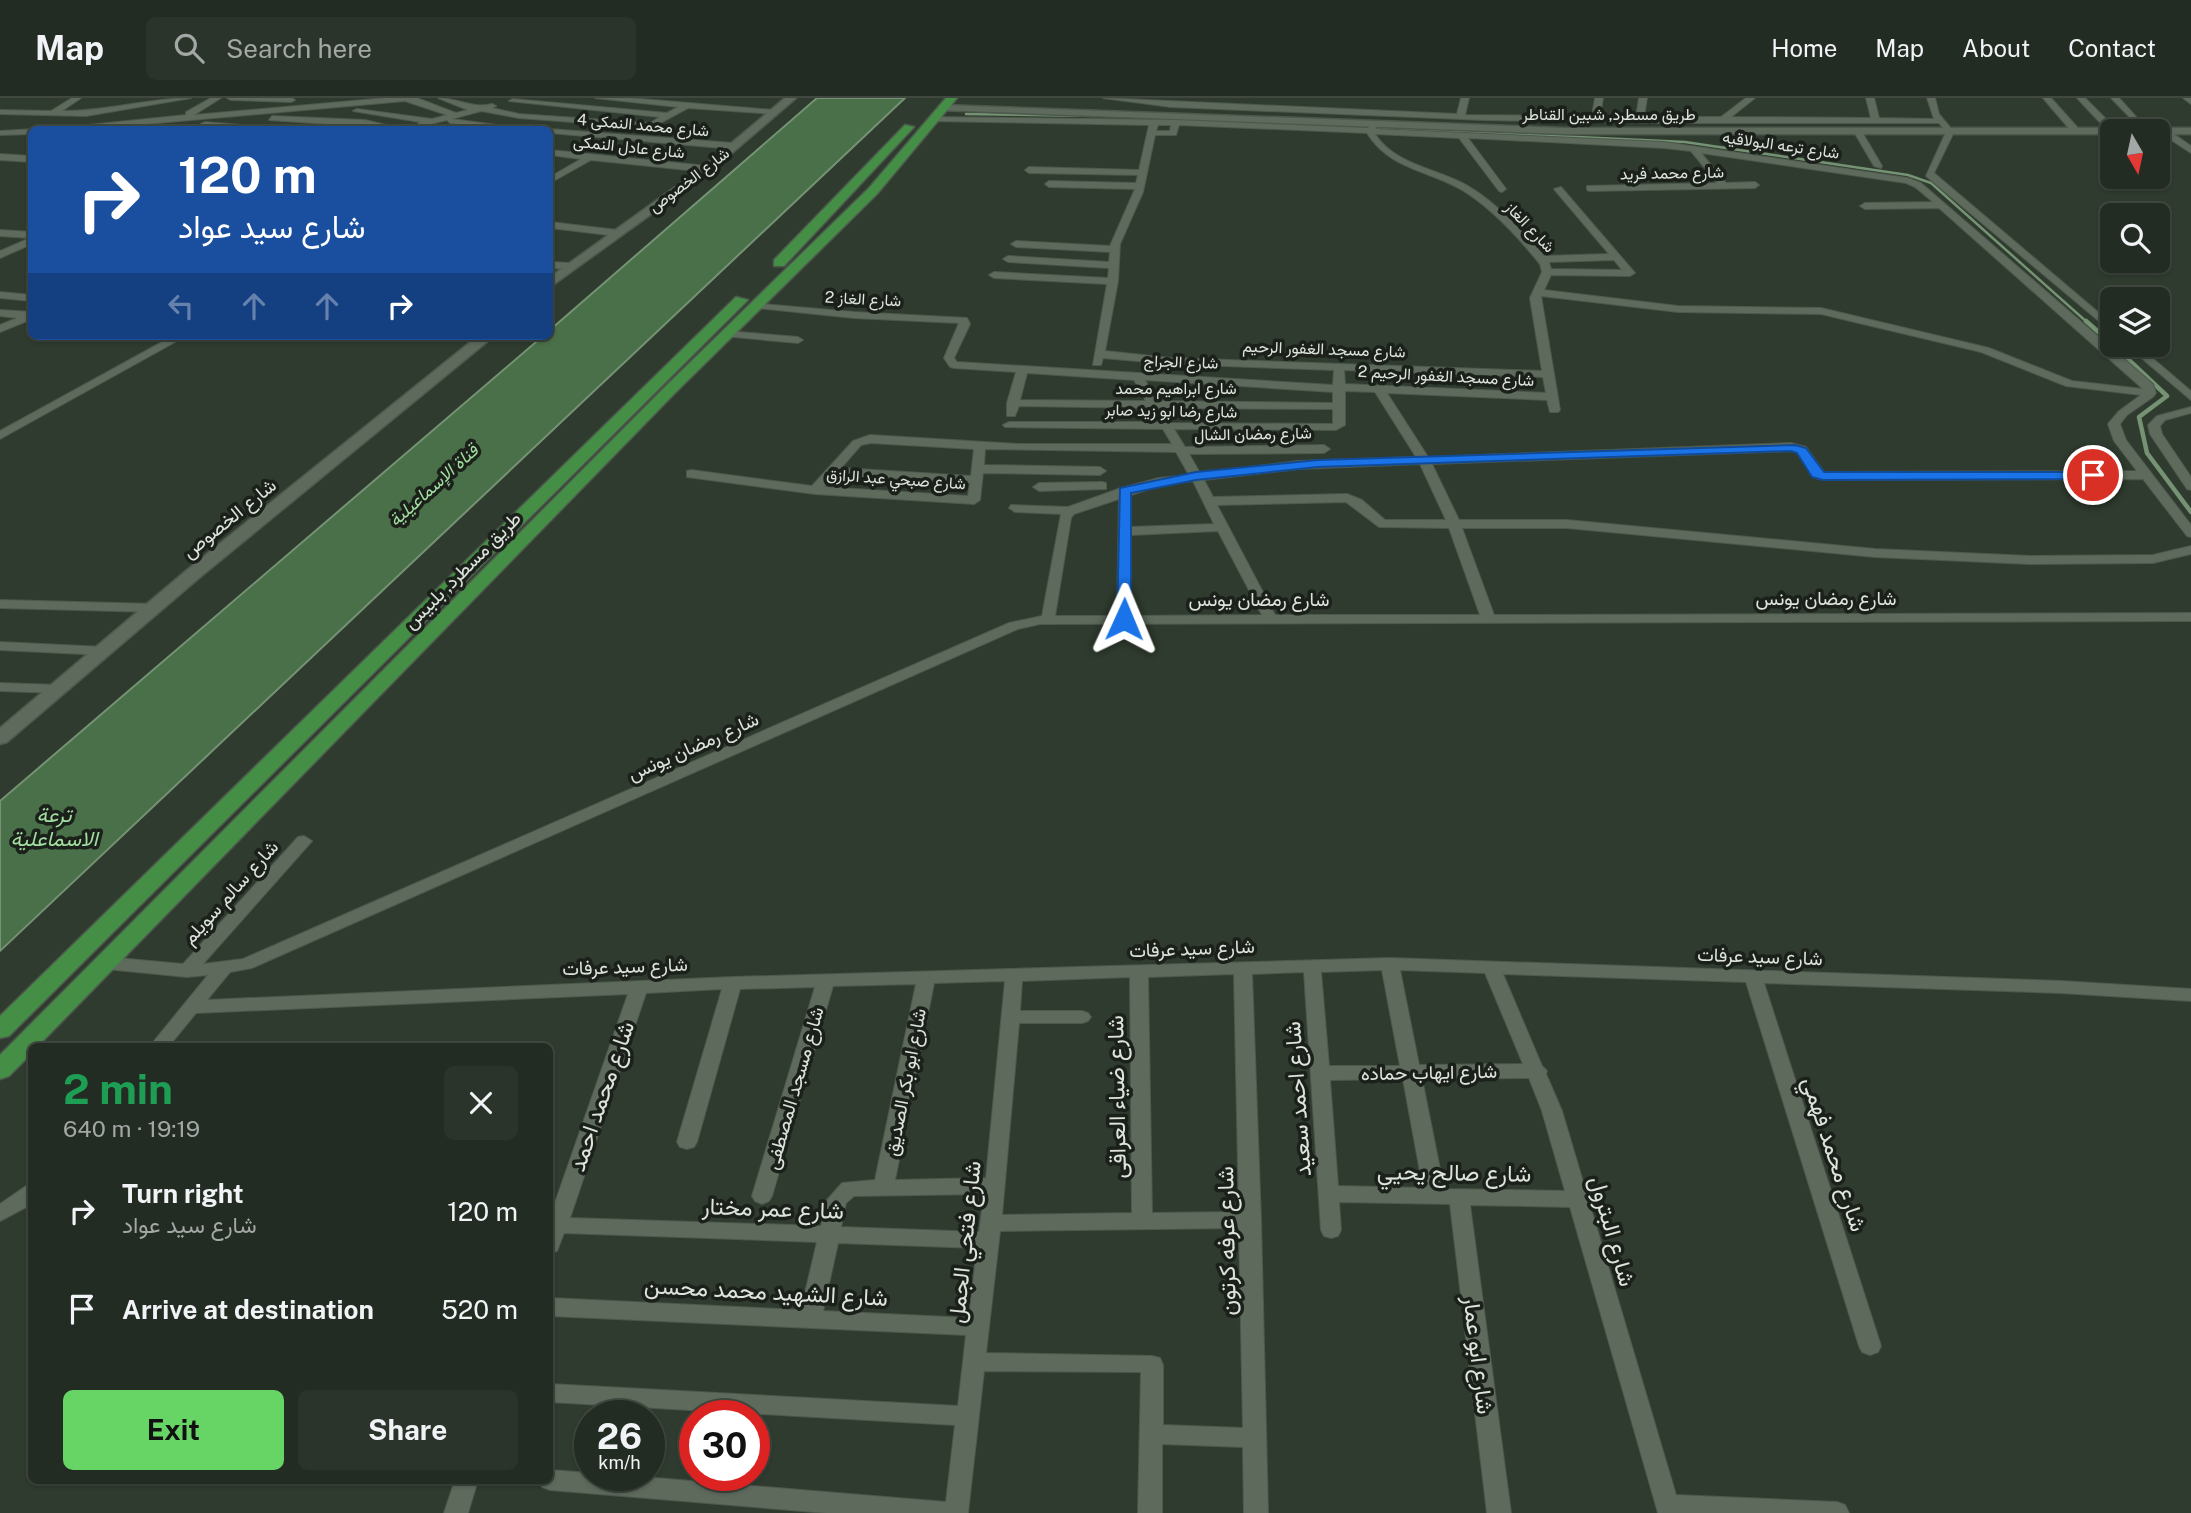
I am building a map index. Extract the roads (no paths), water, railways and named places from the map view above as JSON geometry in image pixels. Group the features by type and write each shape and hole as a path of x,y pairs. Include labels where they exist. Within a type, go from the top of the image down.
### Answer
{"main road":[{"name":"شارع الخصوص","path":"553,281 570,266 707,169 791,98"},
{"name":"طريق مسطرد, شبين القناطر","path":"941,106 1372,126 1400,119 1623,138 1693,131 1858,132 1946,126 2100,130"},
{"name":"طريق مسطرد, بلبيس","path":"0,1070 727,334 873,191 941,106"},
{"name":"طريق مسطرد, بلبيس","path":"0,1030 941,106"},
{"name":"طريق مسطرد, شبين القناطر","path":"2170,130 2191,131"},
{"name":"شارع الخصوص","path":"3,733 156,608 193,574 482,340"}],"street":[{"path":"54,113 77,98"},
{"path":"86,114 107,98"},
{"path":"166,126 217,98"},
{"path":"231,98 351,99 370,102"},
{"path":"86,126 413,98"},
{"path":"442,98 486,125 495,126"},
{"path":"599,98 774,112"},
{"path":"1107,98 1171,106 1400,119 1461,117 1639,121 1876,121 1946,126"},
{"path":"1274,98 1277,110"},
{"path":"1461,117 1465,98"},
{"path":"1595,120 1599,98"},
{"path":"1639,121 1643,98"},
{"path":"1693,131 1720,121 1751,98"},
{"path":"1870,98 1876,121"},
{"path":"1931,98 1930,105 1946,126"},
{"path":"2047,98 2075,130"},
{"path":"2081,98 2101,119"},
{"path":"2115,98 2136,119"},
{"path":"2187,98 2191,102"},
{"path":"0,112 86,114 182,99"},
{"path":"130,126 182,99"},
{"path":"202,126 256,99"},
{"path":"407,99 460,111 479,110 519,116 649,126 657,125 685,106"},
{"path":"479,110 519,99 671,116"},
{"path":"268,110 288,100"},
{"path":"0,103 47,104"},
{"name":"شارع ترعه البولاقيه","path":"941,106 1154,122 1372,126 1462,136 1623,138 1910,180 2139,376 2150,393"},
{"path":"281,109 377,113 431,121"},
{"path":"410,126 460,111"},
{"path":"426,126 460,111"},
{"path":"225,115 365,122 384,126"},
{"path":"1095,373 1113,281 1114,249 1140,186 1154,122"},
{"path":"1151,133 1173,133 1176,122"},
{"path":"205,124 229,126"},
{"name":"شارع الغاز","path":"1372,126 1375,140 1390,153 1469,191 1542,259 1547,272 1536,292"},
{"path":"1929,175 1946,126"},
{"path":"0,133 28,131"},
{"name":"شارع محمد النمكى 4","path":"553,131 733,146"},
{"path":"1858,132 1878,166"},
{"path":"1462,136 1502,189"},
{"path":"2170,136 2191,150"},
{"path":"612,144 624,137"},
{"path":"1693,149 1724,186"},
{"path":"1766,150 1929,175 2100,319"},
{"path":"553,178 601,151"},
{"name":"شارع عادل النمكى","path":"553,153 707,169"},
{"path":"0,163 5,158 28,159"},
{"path":"553,166 571,168"},
{"path":"1029,170 1143,173"},
{"path":"1910,180 1929,175"},
{"path":"1049,184 1140,186"},
{"name":"شارع محمد فريد","path":"1590,188 1755,185"},
{"path":"1547,272 1630,273 1558,190"},
{"path":"1866,206 1941,205"},
{"path":"553,225 617,233"},
{"path":"0,233 28,236"},
{"path":"0,255 28,239"},
{"path":"1016,244 1114,249"},
{"path":"1542,259 1616,257"},
{"path":"1008,259 1113,265"},
{"path":"553,265 570,266"},
{"path":"994,275 1113,281"},
{"path":"1554,410 1536,292 1678,309 1821,311 1984,349 2070,384 2150,393"},
{"path":"0,295 28,298"},
{"name":"شارع الغاز 2","path":"756,305 854,315 958,319 965,324"},
{"path":"4,315 28,319"},
{"path":"0,329 28,321"},
{"path":"0,339 28,322"},
{"name":"شارع الجراج","path":"965,324 949,358 951,363 1022,370 1338,388"},
{"path":"727,334 798,340"},
{"path":"0,436 174,340"},
{"name":"شارع مسجد الغفور الرحيم","path":"1100,354 1176,361 1548,374"},
{"path":"2145,357 2191,397"},
{"path":"1338,406 1339,365"},
{"path":"1005,447 1022,370"},
{"path":"1137,376 1210,501 1270,618"},
{"name":"شارع مسجد الغفور الرحيم 2","path":"1338,388 1552,397"},
{"path":"1379,389 1424,460 1454,523 1489,618"},
{"path":"2150,393 2123,413 2114,424 2120,442 2191,533"},
{"name":"شارع ابراهيم محمد","path":"1013,403 1338,406"},
{"name":"شارع رضا ابو زيد صابر","path":"1009,425 1332,428 1339,425 1338,406"},
{"path":"2191,410 2161,418 2154,425 2161,443 2191,486"},
{"name":"شارع رمضان الشال","path":"815,490 857,443 870,439 1005,447 1324,449"},
{"path":"977,474 980,445"},
{"path":"1039,487 1071,486 1103,492 1125,491 1196,476 1308,464 1791,447 1802,450 1817,474 1823,476 2146,475"},
{"path":"1096,449 1103,492"},
{"path":"831,471 977,474 1040,470 1100,471"},
{"path":"1038,510 1040,470"},
{"name":"شارع صبحي عبد الرازق","path":"691,474 815,490 974,500 977,474"},
{"path":"1048,619 1065,518 1071,509 1071,486"},
{"path":"1124,619 1125,491"},
{"path":"1015,508 1071,509 1103,492"},
{"path":"1210,501 1347,498 1361,502 1378,523 1567,524 1875,553 2030,560 2153,559 2191,550"},
{"path":"1125,531 1223,527"},
{"path":"0,604 156,608"},
{"name":"شارع رمضان يونس","path":"106,963 187,971 222,969 268,955 1014,626 1048,619 2191,617"},
{"path":"0,646 104,651"},
{"path":"0,687 59,689"},
{"name":"شارع سالم سويلم","path":"187,971 303,841"},
{"path":"1390,964 1435,1196"},
{"name":"شارع سيد عرفات","path":"194,1007 733,983 1390,964 2191,995"},
{"name":"شارع احمد سعيد","path":"1312,965 1331,1230"},
{"name":"شارع عرفه كرتون","path":"1243,968 1256,1513"},
{"name":"شارع البترول","path":"1492,968 1538,1071 1669,1509"},
{"path":"162,1043 194,1007 222,969"},
{"name":"شارع ضياء العراقى","path":"1139,971 1142,1222"},
{"name":"شارع فتحي الجمل","path":"956,1513 995,1186 1014,975"},
{"name":"شارع محمد فهمي","path":"1753,977 1870,1346"},
{"name":"شارع ابو بكر الصديق","path":"884,1185 926,978"},
{"name":"شارع مسجد المصطفى","path":"762,1196 826,980"},
{"path":"687,1142 733,983"},
{"name":"شارع محمد احمد","path":"553,1235 639,987"},
{"path":"1010,1017 1082,1017"},
{"name":"شارع ايهاب حماده","path":"1320,1073 1538,1071"},
{"path":"810,1319 837,1200 842,1193 860,1186 995,1186"},
{"name":"شارع صالح يحيي","path":"1329,1194 1578,1199"},
{"path":"0,1213 28,1195"},
{"name":"شارع ابو عمار","path":"1459,1196 1499,1513"},
{"name":"شارع عمر مختار","path":"553,1235 990,1232 1142,1222 1251,1220"},
{"name":"شارع الشهيد محمد محسن","path":"553,1307 979,1327"},
{"path":"974,1362 1143,1363 1153,1369 1150,1513"},
{"path":"553,1393 968,1416"},
{"path":"1152,1434 1255,1438"},
{"path":"553,1480 956,1513"},
{"path":"456,1513 466,1484"},
{"path":"1669,1509 1837,1513"}],"water":[{"name":"ترعة الاسماعلية","path":"817,98 905,98 0,951 0,801 538,340 553,340 553,327"}],"waterway":[{"path":"966,114 1096,116"},
{"path":"1228,121 1685,142 1908,175 1931,183 2088,323"},
{"path":"2086,321 2100,333"},
{"path":"2126,357 2167,396 2139,417 2147,453 2191,512"}],"water label":[{"name":"قناة الإسماعيلية","path":"433,485"}]}
